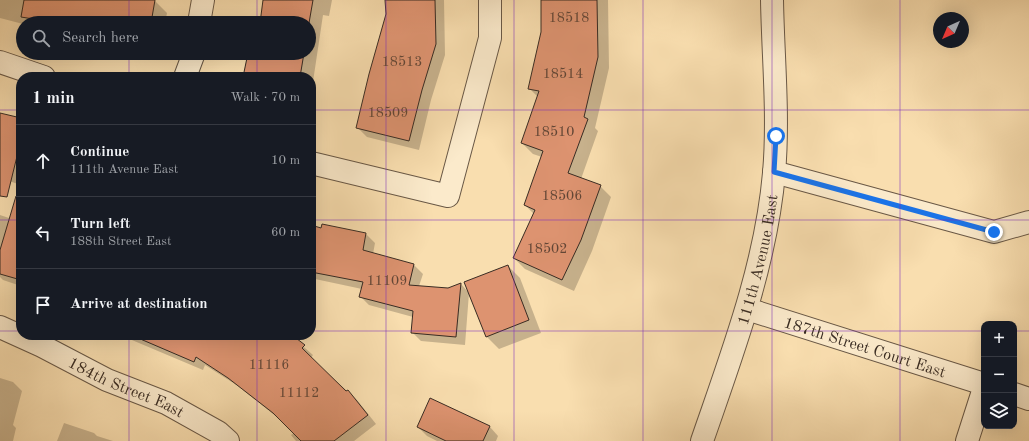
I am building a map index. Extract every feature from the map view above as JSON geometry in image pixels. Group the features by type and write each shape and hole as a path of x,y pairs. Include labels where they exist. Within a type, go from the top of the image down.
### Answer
{"street":[{"path":"200,16 203,0"},
{"path":"316,164 448,196 490,38 490,0"},
{"name":"111th Avenue East","path":"702,441 746,309 769,214 774,172 776,136 772,0"},
{"path":"187,72 191,60"},
{"path":"0,62 29,72"},
{"path":"774,172 994,232 1029,222"},
{"name":"187th Street Court East","path":"746,309 981,383"},
{"name":"184th Street East","path":"0,327 16,334"},
{"name":"184th Street East","path":"29,340 107,380 166,403 218,432 228,441"},
{"path":"967,441 982,393"},
{"path":"1017,395 1029,399"}],"building":[{"path":"24,0 155,0 152,16 21,16"},
{"path":"263,0 313,0 310,16 261,16"},
{"path":"385,0 435,0 436,44 409,141 356,128 386,14"},
{"path":"541,0 597,0 598,57 584,117 588,119 568,173 601,185 581,240 562,280 513,258 535,210 524,205 543,151 521,143 539,91 528,89 541,32"},
{"path":"247,60 303,60 301,72 244,72"},
{"path":"0,113 16,117 16,160 7,197 0,196"},
{"path":"16,196 16,279 0,274 0,250"},
{"path":"322,224 366,233 363,250 414,264 409,285 448,288 461,283 456,337 411,333 413,311 359,297 363,282 316,273 316,226 321,228"},
{"path":"508,265 529,320 486,337 464,282"},
{"path":"143,340 298,340 305,345 302,348 346,391 348,390 368,415 334,441 301,441 273,413 228,378 196,357 194,362"},
{"path":"430,398 490,426 483,441 446,441 417,427"}],"route":[{"path":"776,136 774,172 994,232"}]}
